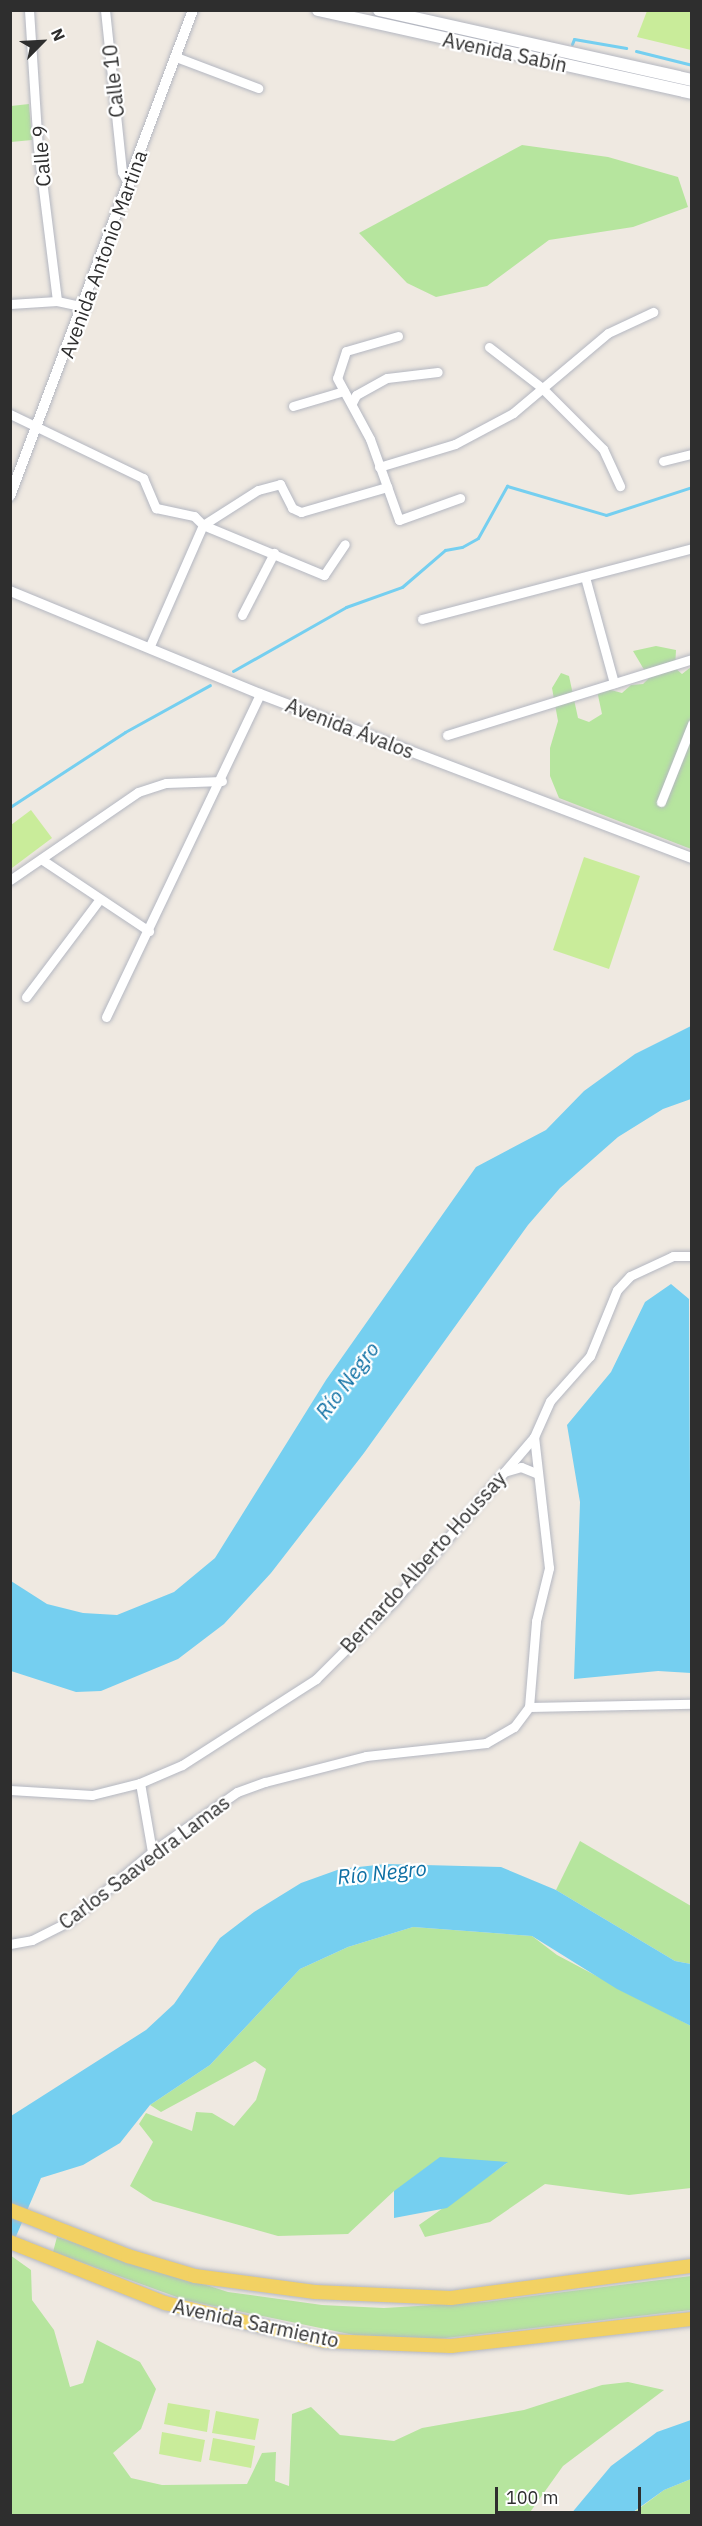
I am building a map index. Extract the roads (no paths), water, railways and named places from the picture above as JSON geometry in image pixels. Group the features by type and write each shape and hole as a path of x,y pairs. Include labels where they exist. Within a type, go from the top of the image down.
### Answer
{"main road":[{"name":"Avenida Sabín","path":"318,10 692,93"},
{"name":"Avenida Sabín","path":"379,10 692,80"},
{"name":"Avenida Sarmiento","path":"10,2210 128,2256 195,2276 273,2289 385,2298 451,2298 692,2266"},
{"name":"Avenida Sarmiento","path":"10,2242 165,2303 325,2341 451,2346 692,2319"}],"street":[{"name":"Calle 9","path":"29,10 38,148 57,301"},
{"name":"Calle 10","path":"105,10 122,172 129,185"},
{"name":"Avenida Antonio Martina","path":"10,496 15,472 36,428 85,307 193,10"},
{"path":"176,57 258,88"},
{"path":"10,304 57,301 85,307"},
{"path":"380,467 455,444 513,413 541,387 608,333 653,312"},
{"path":"398,336 345,351 337,378 352,403 380,467 399,520 460,498"},
{"path":"489,347 541,387 607,454 620,486"},
{"path":"352,403 356,395 387,378 438,372"},
{"path":"293,406 345,391"},
{"path":"10,414 142,478 156,508 194,516 203,525 324,575 345,544"},
{"path":"663,461 692,454"},
{"path":"149,648 203,525 258,490 280,484 292,508 301,512 387,487"},
{"path":"422,619 692,548"},
{"path":"242,615 274,554"},
{"path":"585,577 614,683"},
{"name":"Avenida Ávalos","path":"10,591 260,694 692,858"},
{"path":"447,735 692,659"},
{"path":"106,1017 222,781 260,694"},
{"path":"661,802 692,724"},
{"path":"10,880 138,792 166,783 222,781"},
{"path":"41,859 99,900 149,931"},
{"path":"26,997 99,900"},
{"name":"Bernardo Alberto Houssay","path":"10,1790 93,1795 140,1783 182,1765 316,1679 394,1601 534,1437 550,1401 590,1356 617,1290 630,1276 673,1256 692,1256"},
{"path":"534,1437 536,1473 549,1568 536,1621 529,1707 692,1704"},
{"path":"504,1472 521,1467 536,1473"},
{"name":"Carlos Saavedra Lamas","path":"10,1944 32,1940 68,1922 152,1852 237,1792 366,1755 486,1743 514,1727 529,1707"},
{"path":"140,1783 152,1852"}],"water":[{"name":"Río Negro","path":"691,1026 691,1099 663,1109 618,1137 560,1188 528,1225 364,1453 271,1573 224,1624 178,1659 101,1691 76,1692 11,1671 11,1581 47,1604 83,1613 117,1615 174,1592 215,1558 326,1380 476,1167 546,1130 584,1091 635,1054"},
{"path":"671,1284 689,1299 691,1673 658,1671 574,1679 580,1502 567,1425 611,1372 645,1302"},
{"name":"Río Negro","path":"386,1864 501,1867 556,1890 675,1961 691,1964 691,2026 617,1989 532,1936 413,1927 348,1947 300,1969 210,2065 150,2105 120,2143 83,2165 41,2178 11,2248 11,2116 146,2030 174,2004 220,1938 254,1912 301,1883 340,1869"},
{"path":"440,2157 508,2162 447,2208 394,2218 394,2191"},
{"path":"691,2420 691,2479 664,2490 629,2515 570,2515 611,2466 657,2432"}],"waterway":[{"path":"572,44 574,39 626,48"},
{"path":"636,51 692,65"},
{"path":"233,671 346,607 402,587 445,550 462,547 478,538 507,486 606,515 692,487"},
{"path":"10,807 125,732 210,685"}]}
